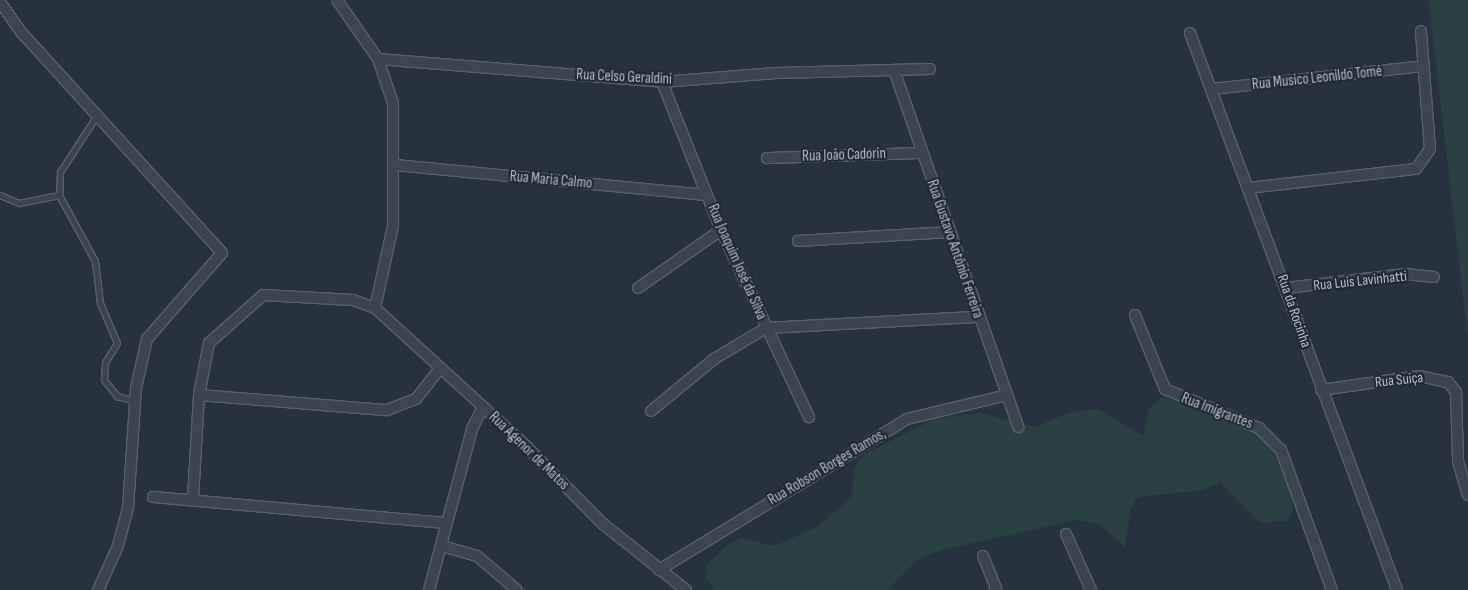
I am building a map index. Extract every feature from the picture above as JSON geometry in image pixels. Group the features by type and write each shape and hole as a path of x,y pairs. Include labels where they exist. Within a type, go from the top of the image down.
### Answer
{"street":[{"path":"337,0 378,59 393,103 395,165 393,226 375,308"},
{"path":"0,2 22,33 98,114 222,253 147,339 134,401 128,508 118,546 98,590"},
{"path":"1248,188 1416,169 1430,148 1421,31"},
{"name":"Rua da Rocinha","path":"1190,33 1286,288 1321,390 1397,590"},
{"name":"Rua Celso Geraldini","path":"378,59 662,82 894,70 930,70"},
{"name":"Rua Musico Leonildo Tomé","path":"1212,89 1423,66"},
{"name":"Rua Gustavo Antônio Ferreira","path":"894,70 921,153 1018,426"},
{"name":"Rua Joaquim José da Silva","path":"662,82 721,230 766,328 979,317"},
{"name":"Rua João Cadorin","path":"767,158 921,153"},
{"name":"Rua Maria Calmo","path":"395,165 707,195"},
{"path":"638,288 721,230"},
{"path":"798,241 950,232"},
{"name":"Rua Luis Lavinhatti","path":"1286,288 1405,274 1434,278"},
{"name":"Rua Agenor de Matos","path":"193,499 199,395 209,342 255,299 274,294 353,300 375,308 439,370 483,406 602,524 686,590"},
{"name":"Rua Imigrantes","path":"1136,315 1165,389 1260,428 1281,450 1332,590"},
{"path":"651,411 714,358 766,328 809,417"},
{"path":"199,395 387,410 416,399 439,370"},
{"name":"Rua Suiça","path":"1321,390 1419,376 1448,382 1456,392 1458,461 1468,495"},
{"name":"Rua Robson Borges Ramos,","path":"659,570 900,423 1007,395"},
{"path":"429,590 472,428 483,406"},
{"path":"153,497 193,499 446,523"},
{"path":"1066,534 1091,590"},
{"path":"442,546 477,556 517,590"},
{"path":"983,556 997,590"}],"lane":[{"path":"98,114 60,172 59,195 96,261 100,303 118,343 105,362 104,380 117,396 134,401"},
{"path":"0,195 19,203 59,195"}],"green space":[{"path":"1429,0 1468,0 1468,339 1429,4"},
{"path":"1166,394 1235,420 1259,434 1276,455 1290,489 1293,509 1287,521 1260,523 1220,482 1204,490 1138,497 1131,508 1125,547 1099,524 1076,520 941,550 917,560 887,590 714,590 705,576 707,565 728,544 742,538 774,546 817,527 852,497 854,468 863,455 934,419 980,413 1035,427 1070,412 1098,409 1143,436 1148,410"}]}
